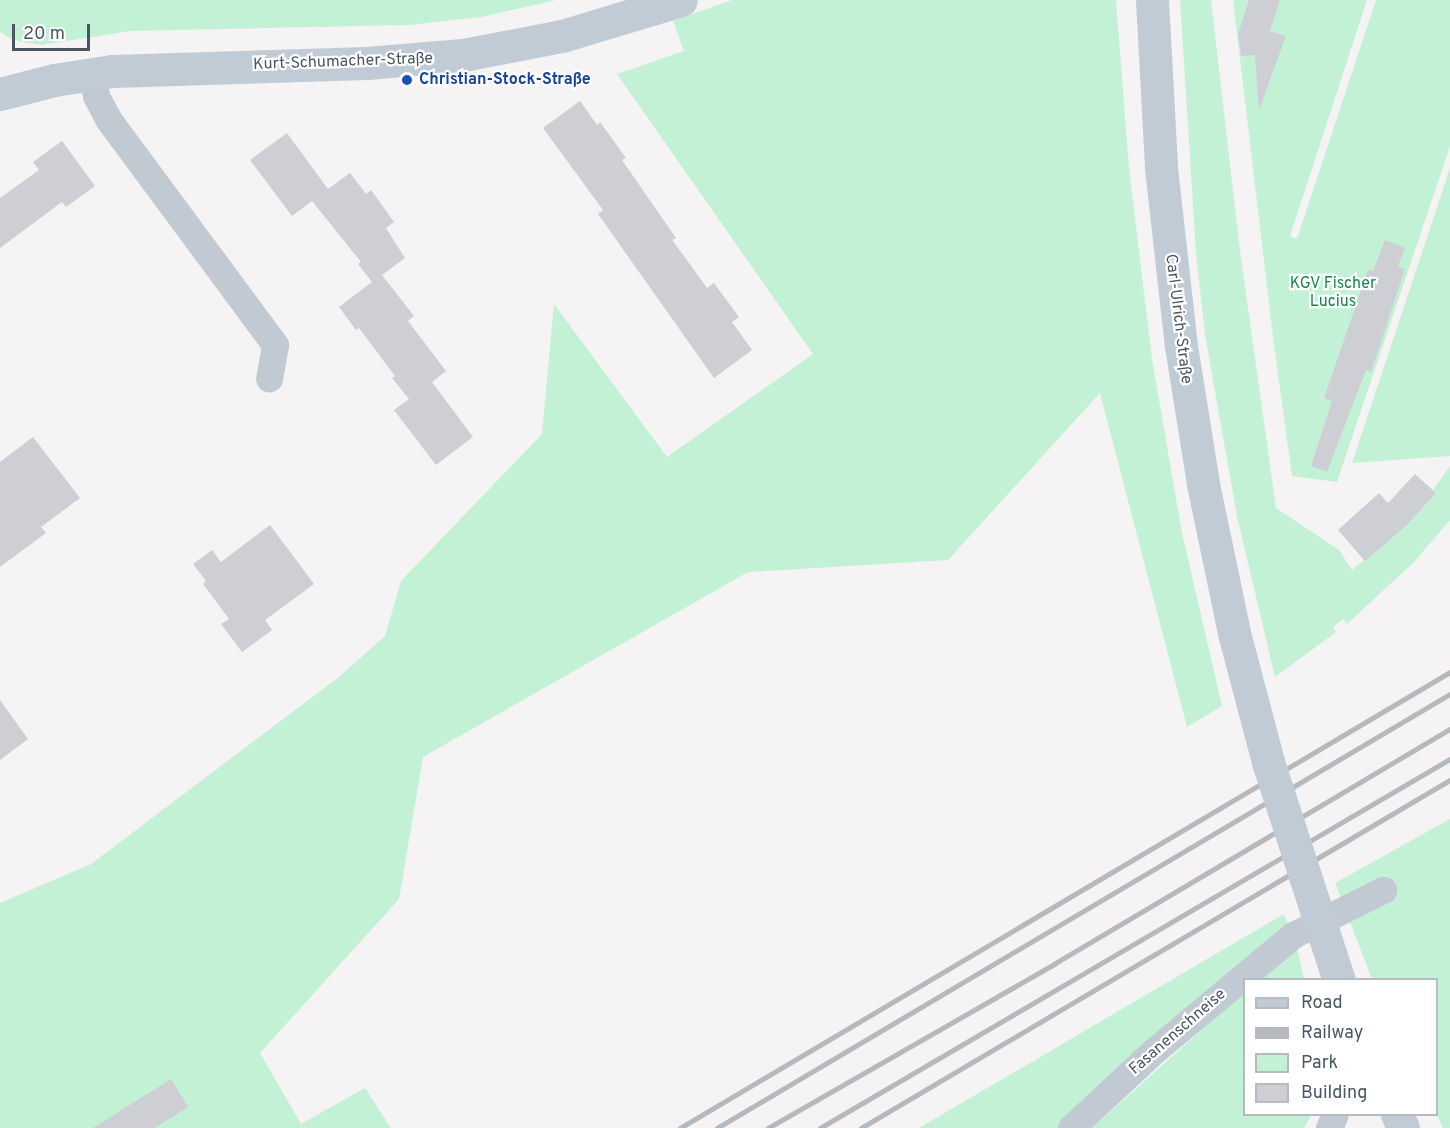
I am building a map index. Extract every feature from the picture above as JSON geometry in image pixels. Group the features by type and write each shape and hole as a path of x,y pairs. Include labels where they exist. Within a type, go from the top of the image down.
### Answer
{"main road":[{"name":"Kurt-Schumacher-Straße","path":"0,94 92,73 140,69 406,61 463,56 562,36 681,0"},
{"name":"Carl-Ulrich-Straße","path":"1151,1 1161,168 1180,346 1203,484 1234,633 1268,762 1338,978"}],"street":[{"path":"92,73 96,96 108,119 274,345 269,378"},
{"name":"Fasanenschneise","path":"1071,1128 1155,1050 1293,935 1383,890"}],"green space":[{"path":"0,0 556,0 481,17 409,25 130,31 41,45 13,40 0,32"},
{"path":"732,0 1116,0 1129,168 1152,359 1182,533 1222,706 1187,727 1100,393 948,560 748,572 423,757 399,899 260,1053 301,1124 365,1088 391,1128 0,1128 0,903 91,864 339,677 385,636 401,581 542,434 554,304 667,457 813,354 617,74 684,51 673,21"},
{"path":"1180,0 1211,0 1240,251 1276,508 1339,550 1352,570 1407,525 1436,493 1433,490 1450,466 1450,520 1413,563 1347,624 1343,619 1333,627 1336,632 1275,677 1237,516 1205,334 1196,253"},
{"name":"KGV Fischer Lucius","path":"1233,0 1367,0 1290,236 1297,239 1376,0 1450,0 1450,146 1337,482 1292,476"},
{"name":"KGV Fischer Lucius","path":"1450,168 1450,456 1352,463"},
{"path":"1450,819 1450,1128 1443,1128 1437,1116 1438,978 1372,978 1335,883"},
{"path":"1284,914 1290,929 1058,1128 919,1128"},
{"path":"1297,948 1304,978 1262,978"},
{"path":"1243,993 1243,1116 1310,1116 1304,1128 1092,1128"}],"building":[{"path":"1249,0 1280,0 1270,31 1286,36 1259,110 1255,55 1241,56 1238,34"},
{"path":"580,101 597,125 600,122 626,158 622,160 676,238 672,240 707,288 714,283 739,317 732,322 752,350 714,378 598,214 603,210 543,128"},
{"path":"287,133 328,189 350,173 366,194 371,190 394,222 386,228 405,258 382,275 414,316 408,321 446,371 432,382 473,437 436,465 394,410 409,399 392,378 395,376 359,328 356,330 339,307 372,282 358,264 361,262 312,201 292,216 250,160"},
{"path":"62,141 95,186 66,207 62,202 0,248 0,198 39,170 33,162"},
{"path":"1385,240 1405,248 1398,266 1405,269 1371,372 1366,370 1327,472 1311,466 1332,401 1324,398 1368,270 1373,271"},
{"path":"33,437 80,498 41,527 46,533 0,567 0,462"},
{"path":"1415,474 1436,493 1407,525 1365,561 1338,530 1379,493 1388,503"},
{"path":"270,525 314,584 265,620 272,630 242,652 221,624 229,619 203,584 206,581 193,564 212,550 221,562"},
{"path":"0,700 28,739 0,760"},
{"path":"171,1079 188,1107 155,1128 93,1128"}],"railway":[{"path":"680,1128 1450,672"},
{"path":"717,1128 1450,694"},
{"path":"768,1128 1054,964 1450,729"},
{"path":"820,1128 1450,759"},
{"path":"861,1128 1450,780"}],"place":[{"name":"Christian-Stock-Straße","path":"407,80"}]}
